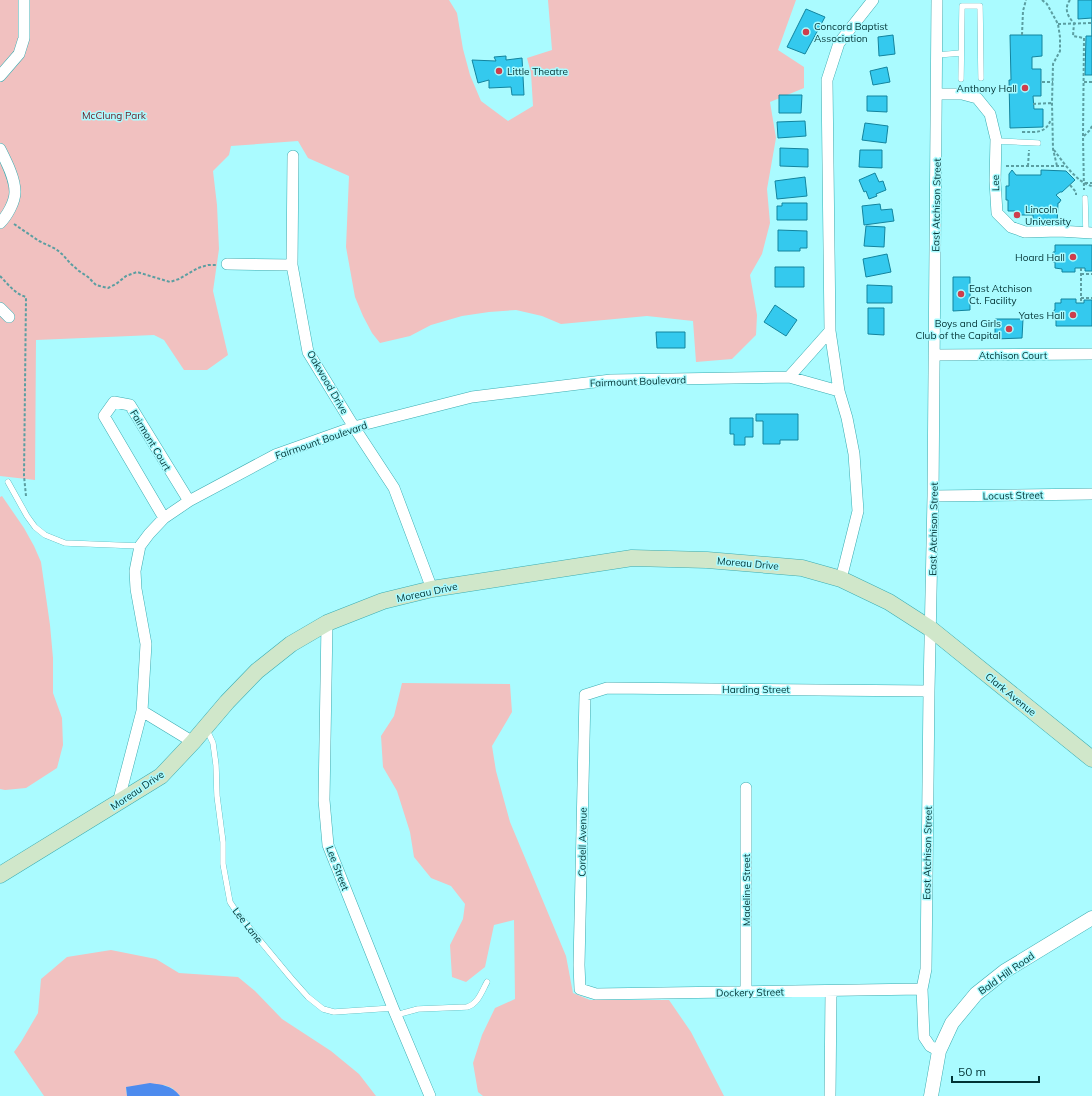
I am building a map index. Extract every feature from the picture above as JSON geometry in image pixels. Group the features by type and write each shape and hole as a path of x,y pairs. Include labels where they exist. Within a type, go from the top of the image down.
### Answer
{"main road":[{"name":"Moreau Drive","path":"0,875 161,776 193,742 227,702 257,671 291,644 327,623 383,601 432,589 632,558 707,560 802,568 841,579 889,602 931,629"},
{"name":"Clark Avenue","path":"931,629 1092,759"}],"street":[{"path":"0,76 20,54 24,38 24,0"},
{"path":"841,579 858,511 854,454 847,418 839,391 830,331 827,80 839,43 873,0"},
{"name":"East Atchison Street","path":"937,0 933,496 926,969 922,989 924,1037 930,1046 939,1051"},
{"name":"Lee","path":"937,94 962,94 977,98 990,114 996,141 995,181 997,213 1011,226 1024,232 1089,232"},
{"path":"0,149 12,178 15,192 9,212 0,223"},
{"name":"Oakwood Drive","path":"293,156 292,264 308,352 354,427 394,488 432,589"},
{"path":"227,264 292,264"},
{"path":"0,308 9,317"},
{"path":"789,377 830,331"},
{"name":"Atchison Court","path":"934,355 1092,354"},
{"name":"Fairmount Boulevard","path":"118,803 142,711 146,644 136,589 135,571 140,546 164,518 189,501 275,455 354,427 472,397 611,380 789,377 839,391"},
{"name":"Fairmont Court","path":"164,518 104,416 114,402 130,405 189,501"},
{"name":"Locust Street","path":"933,496 1092,494"},
{"name":"Lee Street","path":"327,623 324,800 328,845 394,1012 430,1096"},
{"name":"Harding Street","path":"585,695 607,688 929,691"},
{"name":"Cordell Avenue","path":"580,989 579,965 585,695"},
{"path":"142,711 193,742"},
{"name":"Madeline Street","path":"746,788 746,992"},
{"name":"Bald Hill Road","path":"931,1096 939,1051 952,1022 976,994 1005,971 1092,918"},
{"name":"Dockery Street","path":"580,989 596,994 922,989"},
{"path":"830,991 830,1096"}],"lane":[{"path":"960,79 962,6 980,6 981,78"},
{"path":"937,55 961,53"},
{"path":"996,141 1038,143"},
{"path":"1085,198 1089,232"},
{"path":"8,482 27,516 45,535 64,543 140,546"},
{"name":"Lee Lane","path":"206,727 214,743 217,796 223,842 223,864 230,902 238,914 308,997 323,1009 334,1012 394,1012 418,1009 467,1007 472,1005 480,996 487,982"}],"path":[{"path":"1022,35 1023,11 1026,0"},
{"path":"1042,0 1047,4 1058,24 1060,37 1060,51 1053,64 1052,104 1053,149 1057,166"},
{"path":"1070,0 1066,5 1066,9 1070,19 1074,23 1073,36 1084,38 1084,183"},
{"path":"1058,24 1092,23"},
{"path":"1042,82 1053,82"},
{"path":"1084,82 1092,82"},
{"path":"1034,104 1052,104"},
{"path":"1022,132 1038,132 1044,130 1049,126 1052,118"},
{"path":"1083,136 1092,126"},
{"path":"1028,166 1029,143"},
{"path":"1053,149 1066,166 1084,183 1092,186"},
{"path":"995,166 1066,166"},
{"path":"1084,183 1092,183"},
{"path":"15,219 12,223 39,241 56,249 96,285 108,288 126,276 137,272 170,282 180,279 198,268 227,264"},
{"path":"1081,268 1081,303"},
{"path":"1081,274 1092,274"},
{"path":"0,276 20,295 26,297 24,476 27,500"},
{"path":"1081,298 1092,298"}],"green space":[{"name":"McClung Park","path":"0,0 449,0 457,13 463,49 470,75 481,101 508,121 533,106 531,73 527,58 552,50 548,0 796,0 778,50 804,67 804,88 770,102 776,138 767,189 770,223 762,254 750,275 757,315 756,335 732,359 696,362 693,321 647,316 561,324 542,316 516,310 462,316 431,325 410,336 380,343 372,333 355,297 346,247 349,176 308,158 298,141 231,146 229,155 213,171 217,205 219,249 213,291 228,355 207,370 184,370 164,340 154,335 36,340 35,480 0,476"},
{"path":"2,496 24,528 41,562 50,625 53,658 53,693 62,718 63,745 57,768 26,788 5,790 0,789 0,497"},
{"path":"402,683 510,684 512,712 492,746 496,771 510,822 566,956 573,993 590,1000 669,1000 691,1032 724,1096 483,1096 478,1092 473,1063 482,1035 495,1008 515,999 514,920 494,925 485,967 466,982 452,977 450,945 463,919 465,904 451,886 431,878 414,857 410,832 397,791 383,767 381,736 394,716"},
{"path":"111,950 156,959 179,973 238,977 255,991 282,1019 331,1051 359,1074 376,1096 180,1096 172,1088 164,1085 126,1087 127,1096 44,1096 14,1052 38,1013 41,979 67,957"}],"water":[{"path":"150,1083 163,1085 170,1088 177,1092 180,1096 127,1096 126,1087"}],"building":[{"path":"1078,0 1092,0 1092,18 1078,19"},
{"name":"Concord Baptist Association","path":"806,9 825,17 805,54 787,47"},
{"path":"893,35 895,54 879,56 878,37"},
{"name":"Anthony Hall","path":"1010,35 1042,35 1042,56 1032,57 1032,69 1041,69 1041,96 1033,96 1034,109 1043,109 1043,127 1010,128"},
{"path":"1086,36 1092,36 1092,75 1085,75"},
{"name":"Little Theatre","path":"506,56 506,60 522,58 524,95 512,95 511,87 489,88 489,80 478,83 472,60 496,61 494,57"},
{"path":"887,67 890,82 873,85 870,71"},
{"path":"779,95 802,95 801,113 779,113"},
{"path":"867,96 887,96 887,112 867,111"},
{"path":"805,121 806,136 778,138 777,122"},
{"path":"865,123 888,126 886,143 862,140"},
{"path":"780,148 808,149 808,167 780,166"},
{"path":"860,150 882,150 882,168 859,167"},
{"path":"1012,170 1016,175 1041,175 1041,170 1066,171 1075,180 1062,192 1056,195 1061,200 1058,203 1057,225 1033,225 1033,215 1021,215 1017,217 1017,211 1008,211 1006,186 1009,186 1009,174"},
{"path":"875,173 879,182 883,181 886,190 869,199 859,180"},
{"path":"805,177 807,196 777,199 775,181"},
{"path":"782,203 807,203 807,220 777,220 777,206 782,206"},
{"path":"880,204 881,210 892,209 894,221 864,225 862,206"},
{"path":"866,226 885,227 884,247 864,246"},
{"path":"778,230 807,231 807,248 800,248 800,251 778,251"},
{"name":"Hoard Hall","path":"1055,245 1092,245 1092,271 1085,271 1085,268 1075,268 1075,272 1062,272 1062,269 1055,268 1055,262 1053,262 1053,252 1055,252"},
{"path":"887,254 891,272 866,277 863,259"},
{"path":"775,267 804,267 804,287 775,287"},
{"name":"East Atchison Ct. Facility","path":"953,277 970,277 970,310 953,311"},
{"path":"867,285 892,286 892,303 867,303"},
{"name":"Yates Hall","path":"1061,299 1076,299 1076,303 1084,303 1084,300 1092,300 1092,326 1056,326 1056,319 1053,319 1055,303 1061,303"},
{"path":"775,305 797,320 786,336 764,322"},
{"path":"868,308 884,308 884,335 868,334"},
{"name":"Boys and Girls Club of the Capital","path":"995,319 1023,319 1022,338 995,339"},
{"path":"656,332 685,332 685,348 657,348"},
{"path":"756,414 798,414 798,440 780,440 780,444 763,444 763,421 756,421"},
{"path":"730,418 753,418 753,437 745,437 745,445 734,445 734,434 730,434"}],"place":[{"name":"Concord Baptist Association","path":"806,32"},
{"name":"Little Theatre","path":"499,71"},
{"name":"Anthony Hall","path":"1025,88"},
{"name":"Lincoln University","path":"1017,215"},
{"name":"Hoard Hall","path":"1073,257"},
{"name":"East Atchison Ct. Facility","path":"961,294"},
{"name":"Yates Hall","path":"1073,315"},
{"name":"Boys and Girls Club of the Capital","path":"1009,329"}]}
